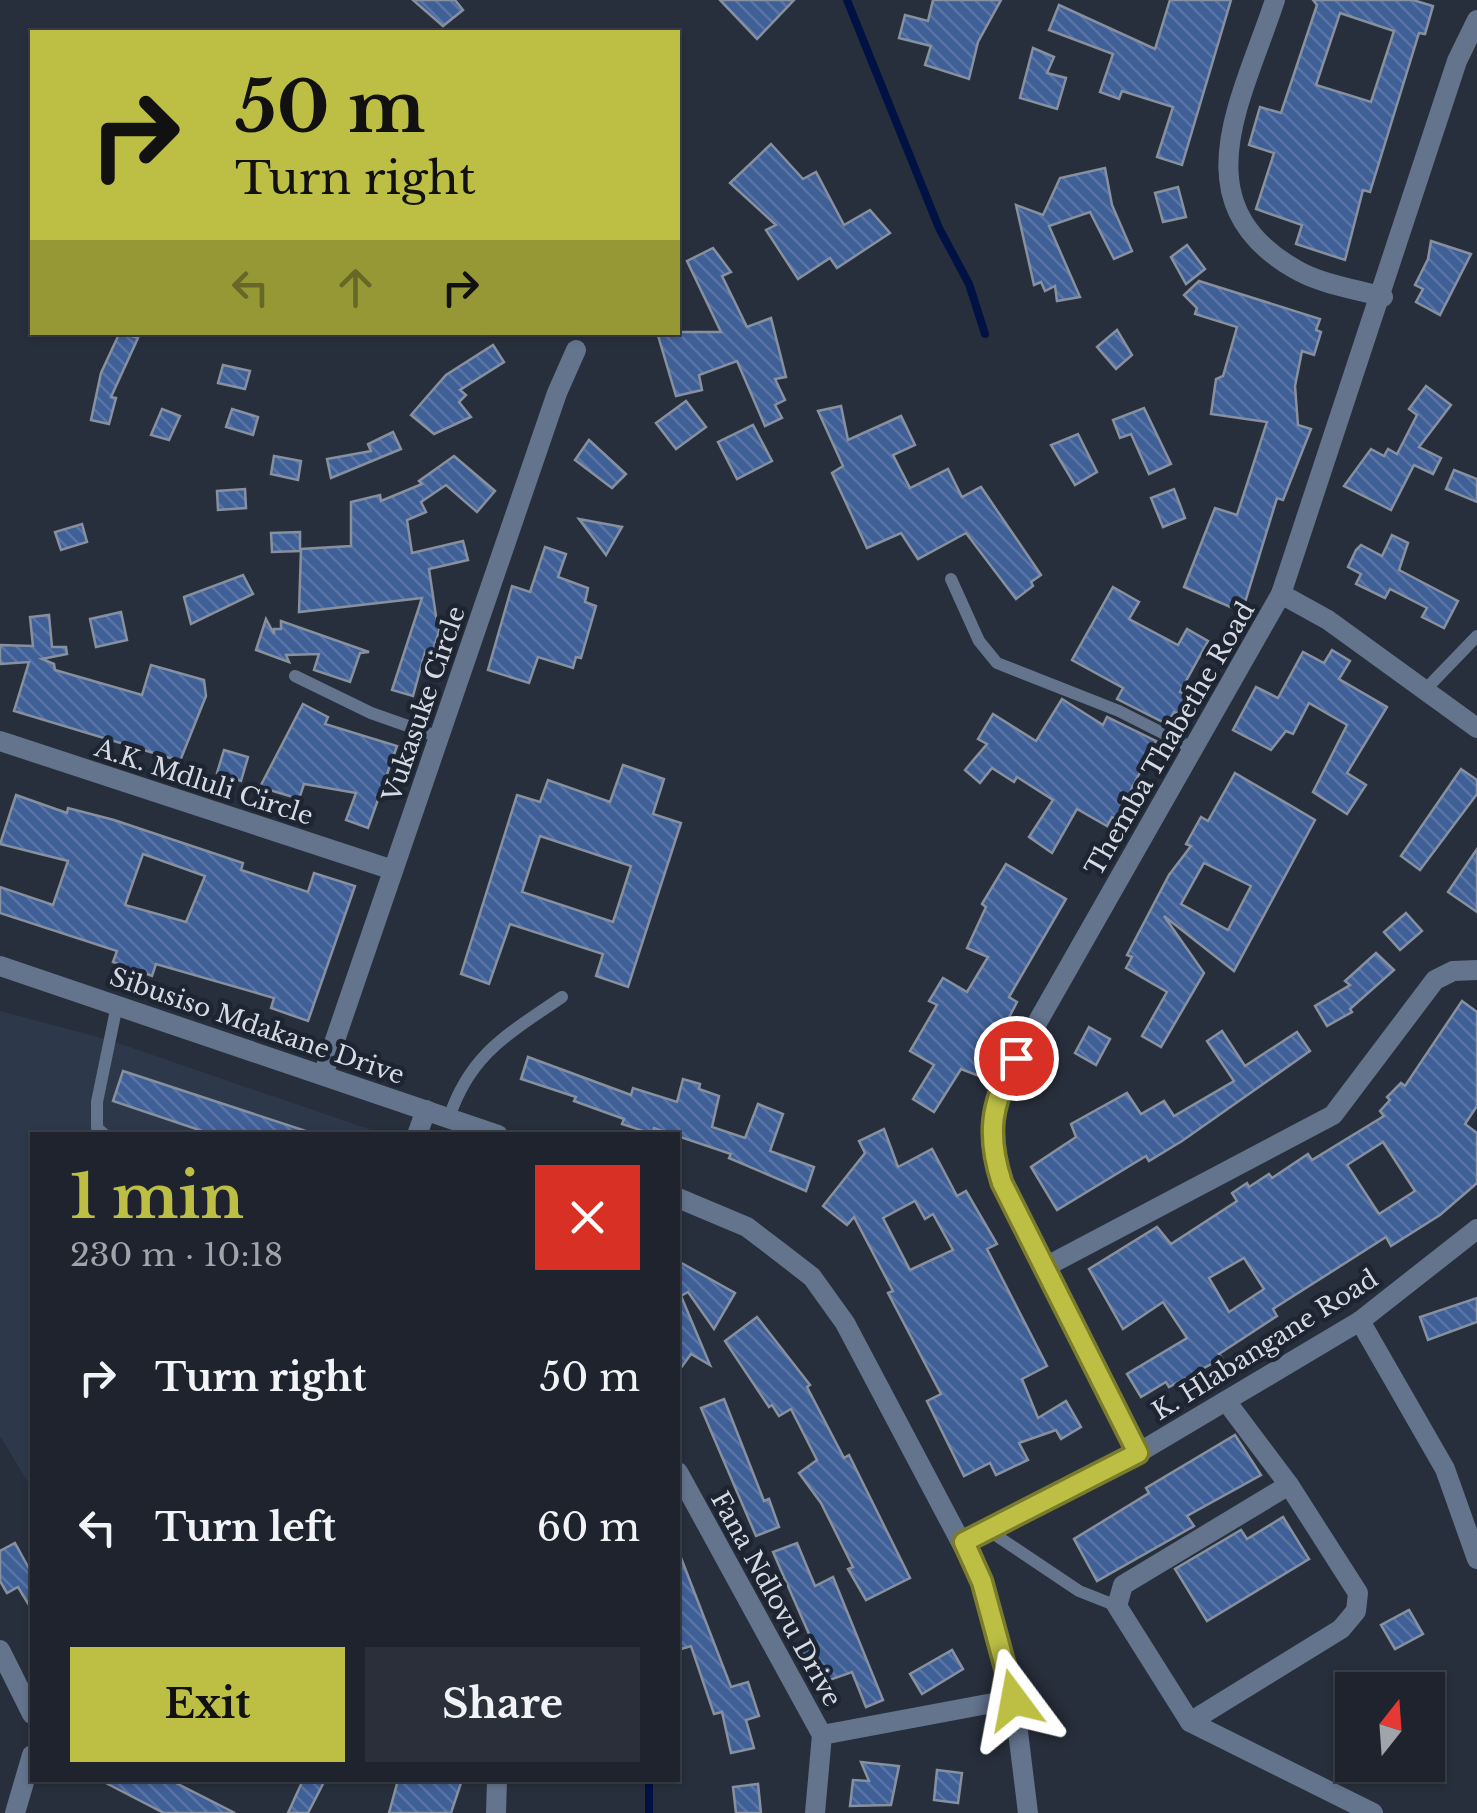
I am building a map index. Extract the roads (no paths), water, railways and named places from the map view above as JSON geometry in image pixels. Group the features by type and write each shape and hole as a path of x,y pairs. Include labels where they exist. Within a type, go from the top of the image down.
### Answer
{"street":[{"path":"1275,0 1228,141 1228,185 1234,211 1254,242 1298,272 1382,297"},
{"name":"Themba Thabethe Road","path":"1138,1453 1002,1183 992,1152 991,1114 1000,1088 1281,594 1457,61 1477,20"},
{"name":"Vukasuke Circle","path":"323,1075 557,393 576,350"},
{"path":"1281,594 1328,620 1477,728"},
{"name":"A.K. Mdluli Circle","path":"0,741 392,870"},
{"name":"Sibusiso Mdakane Drive","path":"0,966 489,1132"},
{"path":"1045,1267 1333,1115 1435,980 1453,972 1477,970"},
{"path":"418,1132 426,1110"},
{"path":"680,1199 746,1228 812,1278 845,1323 982,1582 1014,1700 1028,1813"},
{"name":"K. Hlabangane Road","path":"964,1542 1138,1453 1360,1321 1477,1229"},
{"path":"1360,1321 1446,1469 1477,1559"},
{"path":"1190,1722 1341,1629 1356,1611 1358,1593 1289,1485 1226,1400"},
{"name":"Fana Ndlovu Drive","path":"680,1476 822,1735 815,1813"},
{"path":"1289,1485 1123,1586 1117,1606 1190,1722 1373,1813"},
{"path":"0,1650 30,1710"},
{"path":"822,1735 1014,1700"},
{"path":"15,1813 30,1762"},
{"path":"496,1813 497,1782"}],"lane":[{"path":"950,579 979,641 997,664 1119,711 1194,749"},
{"path":"1424,691 1477,636"},
{"path":"295,676 371,713 439,738"},
{"path":"448,1118 460,1084 492,1045 562,997"},
{"path":"102,1132 97,1128 97,1102 117,1005"},
{"path":"988,1530 1078,1590 1117,1606"}],"waterway":[{"path":"847,0 939,228 969,284 985,334"},
{"path":"649,1782 649,1813"}]}
